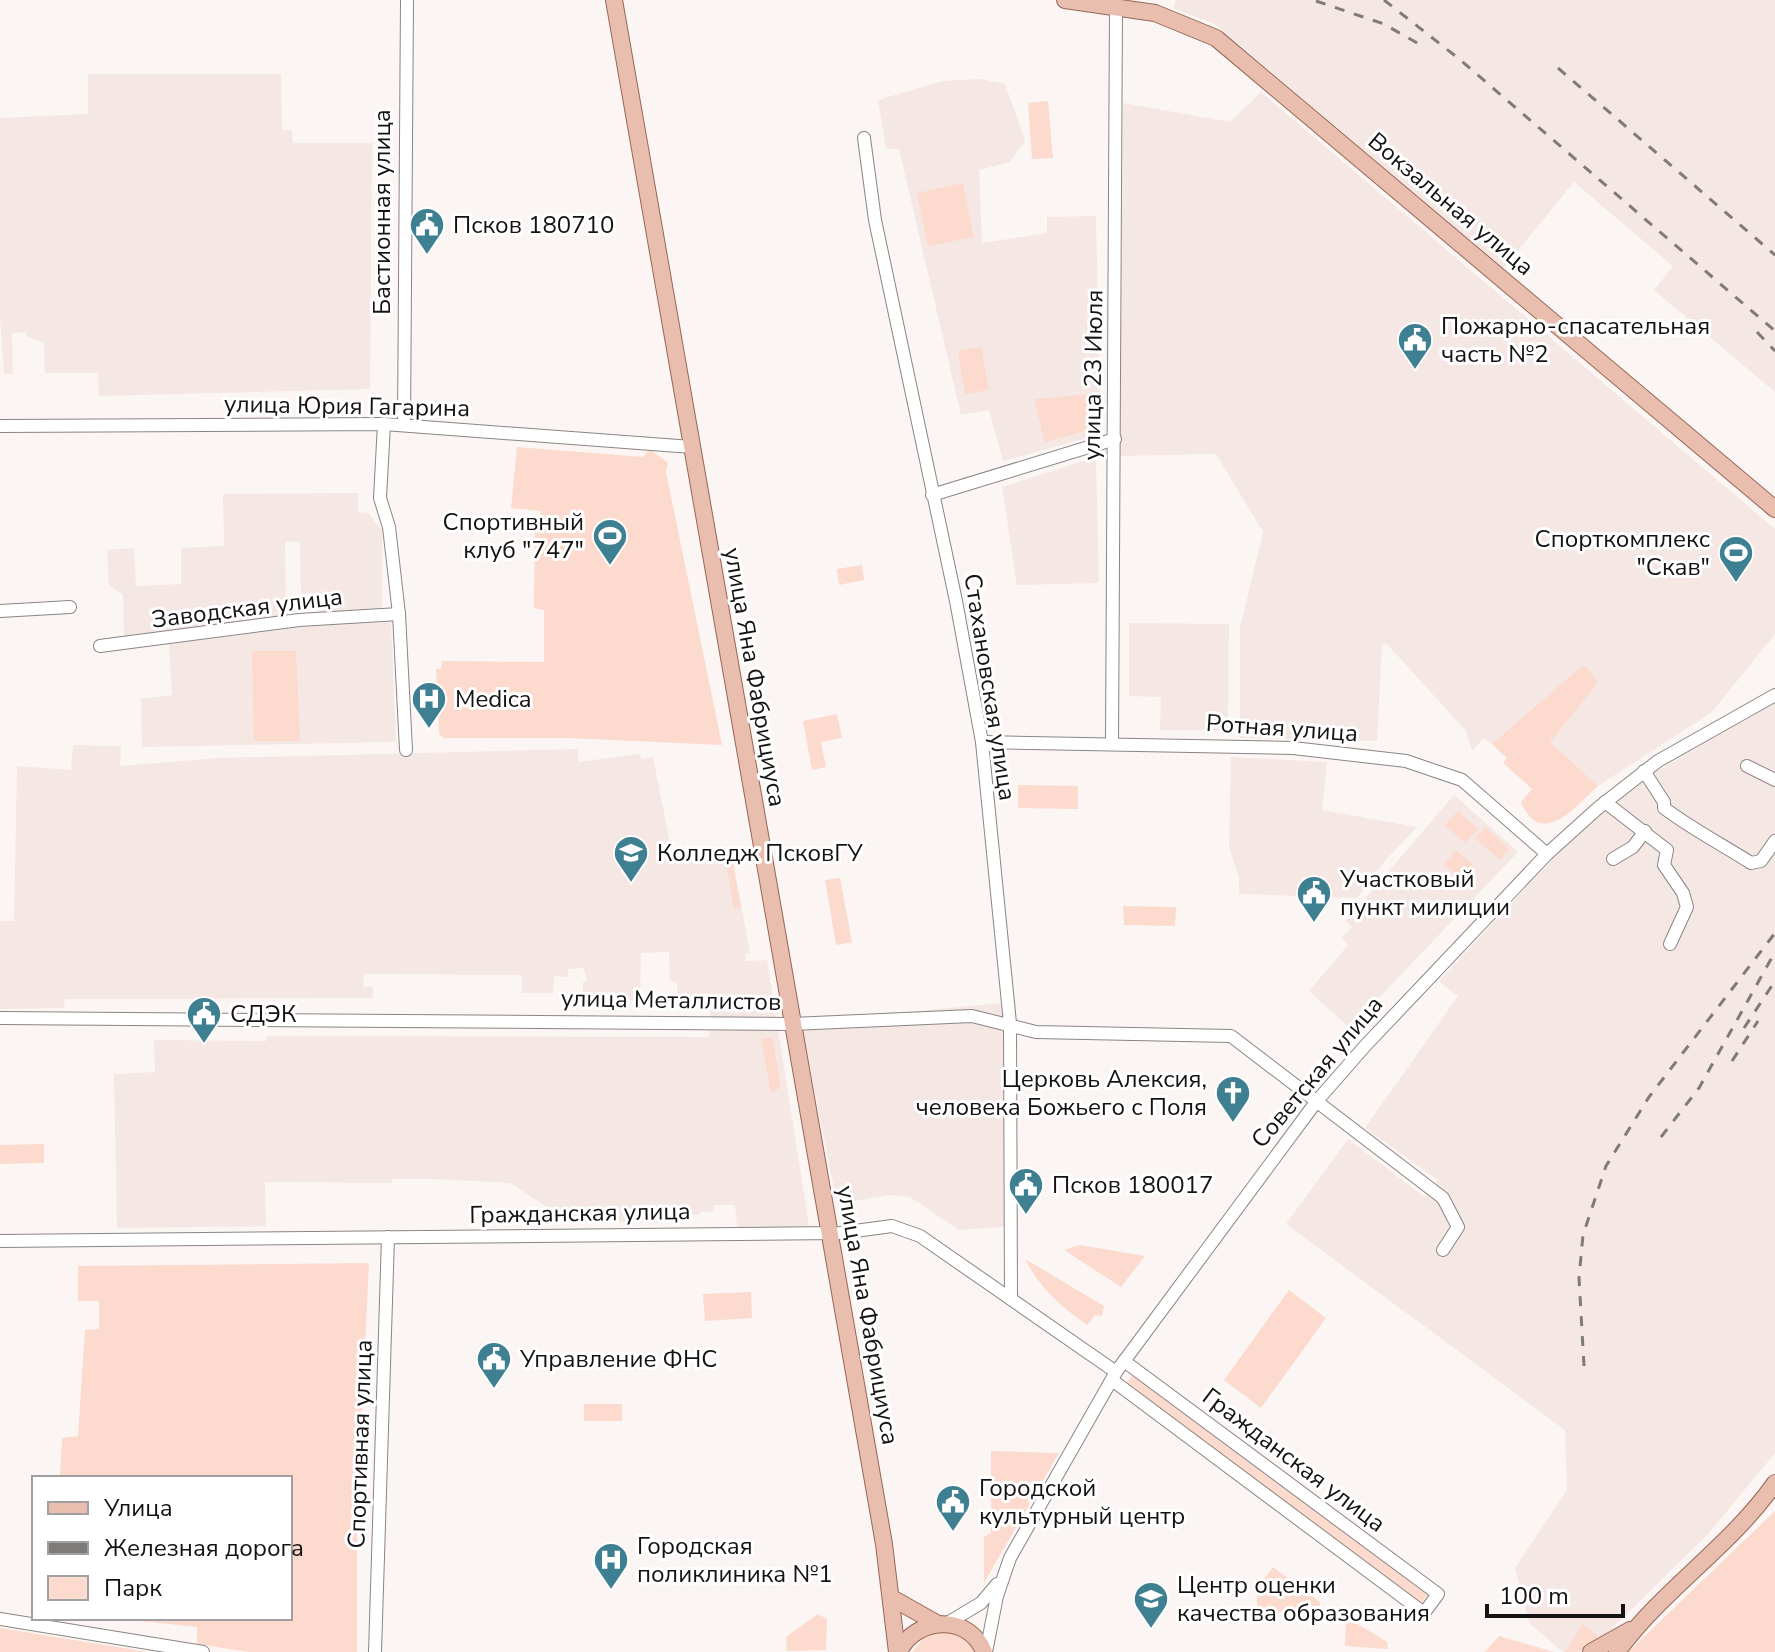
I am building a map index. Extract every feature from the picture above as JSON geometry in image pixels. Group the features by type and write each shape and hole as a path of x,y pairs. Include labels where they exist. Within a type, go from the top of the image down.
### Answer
{"main road":[{"name":"улица Яна Фабрициуса","path":"614,0 892,1598 898,1652"},
{"name":"Вокзальная улица","path":"1065,0 1155,13 1216,38 1775,509"},
{"path":"1617,1652 1638,1625 1755,1511 1775,1483"},
{"path":"892,1598 942,1624 967,1630 985,1652"},
{"path":"898,1652 918,1630 942,1624"},
{"path":"1591,1652 1638,1625"}],"street":[{"name":"Бастионная улица","path":"404,425 407,0"},
{"name":"улица 23 Июля","path":"1112,743 1116,8"},
{"name":"Стахановская улица","path":"864,138 875,220 982,742 1010,1023 1011,1299"},
{"name":"улица Юрия Гагарина","path":"0,426 384,424 692,447"},
{"path":"384,424 380,498 389,527 399,614 406,750"},
{"path":"932,495 1115,439"},
{"path":"0,611 70,607"},
{"name":"Заводская улица","path":"100,646 299,620 399,614"},
{"name":"Советская улица","path":"942,1624 981,1603 1001,1579 1033,1515 1117,1371 1316,1102 1365,1046 1547,854 1605,802 1644,771 1775,695"},
{"name":"Ротная улица","path":"982,742 1293,748 1406,761 1462,780 1547,854"},
{"path":"1747,766 1775,780"},
{"path":"1644,771 1664,802 1664,808 1696,833 1708,836 1751,863 1761,861 1775,841"},
{"path":"1605,802 1667,850 1664,865 1683,893 1687,907 1670,944"},
{"path":"1613,859 1633,847 1645,831"},
{"name":"улица Металлистов","path":"0,1018 792,1024 972,1016 1010,1023 1036,1032 1231,1036 1443,1198 1458,1227 1443,1250"},
{"name":"Гражданская улица","path":"0,1241 828,1232 892,1226 905,1229 1117,1371 1438,1594 1424,1613 1117,1371"},
{"name":"Спортивная улица","path":"375,1652 388,1237"},
{"name":"Советская улица","path":"985,1652 1001,1579"},
{"path":"0,1619 203,1652"}],"shaded area":[{"path":"1176,0 1775,0 1775,392 1654,290 1673,266 1574,182 1503,269 1215,24 1173,8"},
{"path":"88,74 281,74 282,130 292,130 293,143 372,143 370,389 99,396 98,373 45,373 44,343 26,336 26,332 12,333 13,374 4,374 0,317 0,118 88,114"},
{"path":"980,79 1005,84 1025,140 1010,162 979,170 982,243 1047,233 1047,217 1096,216 1101,434 1003,461 989,410 961,415 899,149 886,149 878,100 943,81"},
{"path":"1261,92 1775,529 1775,634 1712,712 1598,786 1549,742 1597,683 1586,666 1492,744 1484,738 1472,751 1466,731 1386,643 1382,645 1377,741 1240,738 1240,628 1263,532 1216,454 1120,456 1123,103 1230,122"},
{"path":"1096,457 1099,583 1017,585 1002,487"},
{"path":"358,493 358,512 368,513 382,530 382,609 318,612 317,593 301,594 300,542 285,541 286,617 124,637 123,594 109,586 107,550 134,548 136,586 181,584 181,548 224,546 223,494"},
{"path":"391,622 396,742 142,747 141,699 172,695 169,644 326,624"},
{"path":"1129,623 1229,624 1228,730 1160,730 1161,697 1129,696"},
{"path":"1775,703 1775,1453 1709,1533 1599,1641 1580,1652 1563,1652 1529,1623 1515,1568 1567,1490 1565,1430 1286,1224 1348,1139 1425,1197 1438,1180 1365,1128 1458,996 1439,981 1577,833 1652,774"},
{"path":"73,745 121,746 120,766 220,758 578,749 578,762 640,754 641,759 653,757 673,858 731,849 750,953 745,954 746,961 767,960 811,1238 738,1238 735,1205 714,1205 713,1212 700,1212 699,1215 669,1213 663,1216 663,1223 568,1221 510,1183 436,1179 392,1179 391,1183 265,1182 266,1226 117,1228 114,1074 155,1072 154,1040 266,1041 267,1036 709,1037 710,1010 747,1009 746,1002 677,1001 677,983 670,980 669,952 641,953 640,1000 583,1001 583,982 587,981 584,968 568,969 568,977 554,976 553,993 522,993 522,975 364,974 363,987 373,987 373,998 65,999 64,1008 0,1009 0,921 14,921 17,766 71,770"},
{"path":"1231,757 1327,762 1322,810 1417,827 1383,863 1357,898 1239,894 1239,878 1229,847"},
{"path":"1454,795 1518,852 1350,1028 1309,991 1348,945 1342,938 1352,927 1346,921"},
{"path":"1013,1002 1018,1226 959,1230 910,1197 889,1195 837,1204 801,1022"}],"green space":[{"path":"1048,101 1053,158 1032,159 1028,103"},
{"path":"963,183 974,237 928,246 917,193"},
{"path":"981,347 989,390 965,394 958,351"},
{"path":"1091,394 1093,429 1045,442 1034,399"},
{"name":"Спортивный клуб \"747\"","path":"517,447 643,457 650,449 668,463 666,472 722,745 568,738 444,738 439,734 436,669 441,669 442,661 544,662 544,610 534,608 535,525 539,524 541,511 511,508"},
{"path":"862,565 864,580 839,585 837,569"},
{"path":"252,651 296,651 300,741 254,741"},
{"path":"1586,666 1598,683 1550,742 1598,786 1559,820 1538,823 1529,816 1521,802 1532,789 1503,763 1507,758 1492,744 1581,667"},
{"path":"837,714 842,738 821,742 826,767 812,770 803,721"},
{"path":"1018,785 1078,786 1078,809 1018,808"},
{"path":"1458,811 1478,829 1465,843 1445,825"},
{"path":"1485,827 1509,849 1500,860 1475,838"},
{"path":"730,850 741,908 734,909 724,851"},
{"path":"1456,850 1476,868 1464,882 1444,864"},
{"path":"840,878 852,942 836,945 825,880"},
{"path":"1123,906 1176,907 1175,926 1124,925"},
{"path":"772,1037 781,1087 771,1093 761,1039"},
{"path":"44,1144 44,1163 0,1164 0,1145"},
{"path":"1080,1245 1145,1256 1121,1287 1064,1250"},
{"path":"1025,1259 1104,1306 1102,1316 1095,1315 1087,1325 1068,1311 1038,1280"},
{"path":"369,1263 357,1514 357,1652 249,1652 197,1644 197,1627 132,1620 292,1620 292,1476 60,1476 62,1438 78,1436 85,1330 99,1329 99,1301 78,1301 78,1266"},
{"path":"1289,1290 1326,1318 1261,1408 1224,1380"},
{"path":"751,1292 752,1318 705,1321 703,1294"},
{"path":"1134,1373 1429,1593 1420,1605 1125,1385"},
{"path":"584,1404 622,1404 622,1421 584,1421"},
{"path":"991,1451 1059,1453 984,1583 984,1537 991,1533"},
{"path":"1774,1512 1775,1652 1628,1652"},
{"path":"1273,1567 1320,1602 1319,1612 1257,1612 1257,1588"},
{"path":"818,1614 827,1619 826,1650 787,1651 786,1637"},
{"path":"1346,1617 1387,1642 1388,1649 1345,1646"},
{"path":"1583,1624 1597,1635 1597,1641 1578,1652 1565,1652"},
{"path":"0,1628 148,1652 0,1652"},
{"path":"947,1631 968,1641 975,1652 912,1652 926,1636"},
{"path":"1499,1636 1554,1652 1485,1652"}],"railway":[{"path":"1384,0 1458,58 1775,331"},
{"path":"1316,1 1384,24 1424,47"},
{"path":"1558,68 1775,255"},
{"path":"1757,332 1775,351"},
{"path":"1584,1366 1579,1278 1583,1235 1606,1166 1649,1097 1775,933"},
{"path":"1661,1137 1699,1088 1775,952"},
{"path":"1744,1028 1775,981"},
{"path":"1732,1061 1758,1021"}],"place":[{"name":"Псков 180710","path":"427,256"},
{"name":"Пожарно-спасательная часть №2","path":"1415,371"},
{"name":"Спортивный клуб \"747\"","path":"610,567"},
{"name":"Спорткомплекс \"Скав\"","path":"1736,584"},
{"name":"Medica","path":"429,730"},
{"name":"Колледж ПсковГУ","path":"631,884"},
{"name":"Участковый пункт милиции","path":"1314,924"},
{"name":"СДЭК","path":"204,1045"},
{"name":"Церковь Алексия, человека Божьего с Поля","path":"1233,1124"},
{"name":"Псков 180017","path":"1026,1216"},
{"name":"Управление ФНС","path":"494,1390"},
{"name":"Городской культурный центр","path":"953,1533"},
{"name":"Городская поликлиника №1","path":"611,1591"},
{"name":"Центр оценки качества образования","path":"1151,1630"}]}
